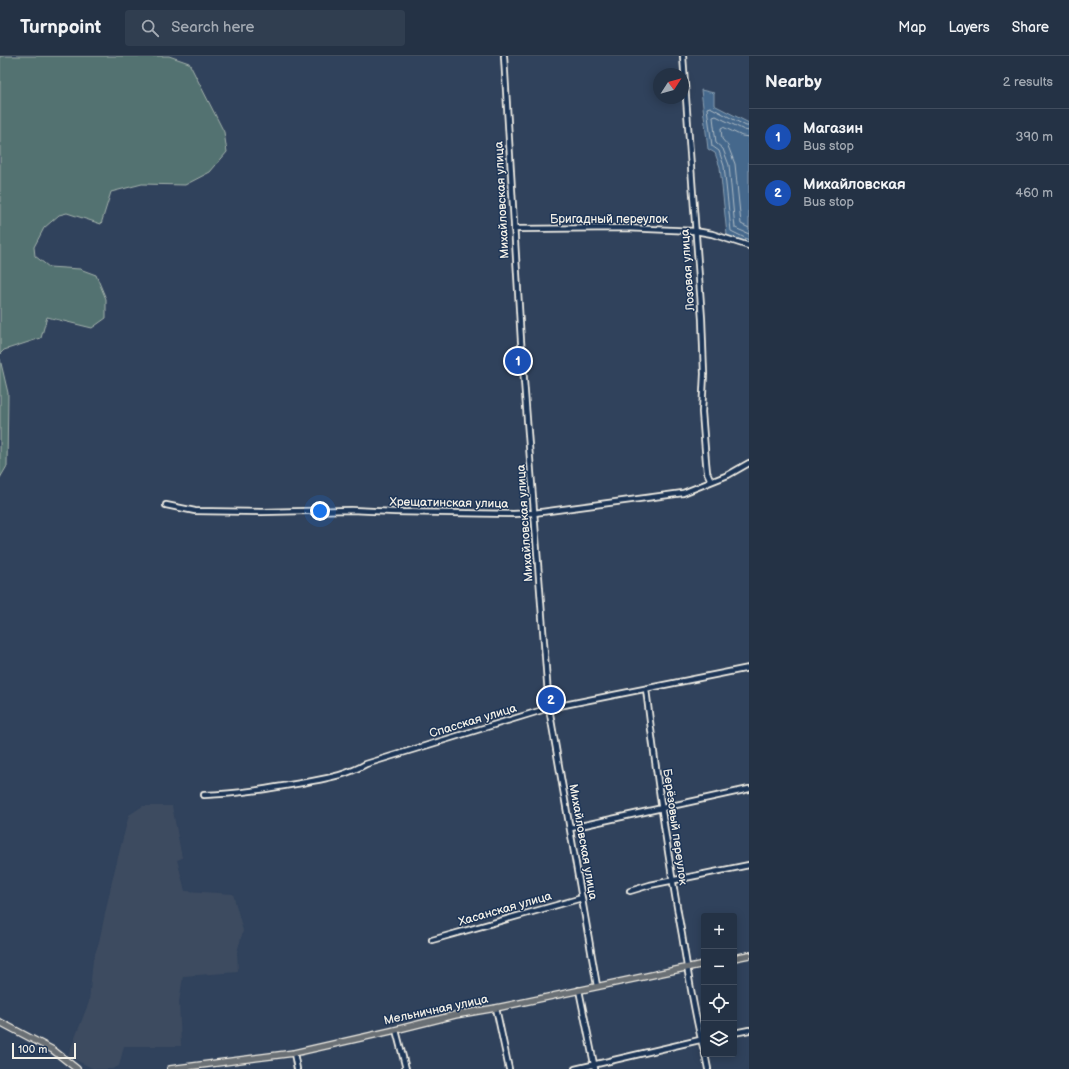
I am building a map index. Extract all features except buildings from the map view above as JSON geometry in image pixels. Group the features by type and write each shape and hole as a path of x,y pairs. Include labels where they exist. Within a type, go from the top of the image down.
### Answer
{"main road":[{"path":"737,957 749,955"},
{"name":"Мельничная улица","path":"170,1069 294,1053 455,1015 496,1008 701,965"},
{"path":"0,1022 53,1050 77,1069"}],"street":[{"name":"Михайловская улица","path":"504,56 521,341 550,708 597,986"},
{"name":"Лозовая улица","path":"683,56 704,356 702,412 707,472 711,481"},
{"name":"Бригадный переулок","path":"514,229 625,228 695,231 712,234 749,246"},
{"name":"Хрещатинская улица","path":"166,505 195,511 260,512 351,510 513,514 683,493 728,475 749,463"},
{"name":"Спасская улица","path":"204,795 267,790 345,774 355,771 366,764 550,708 749,668"},
{"name":"Берёзовый переулок","path":"646,689 672,880 687,967 701,1034"},
{"path":"571,828 749,788"},
{"path":"630,891 672,880 749,865"},
{"name":"Хасанская улица","path":"432,940 582,898"},
{"path":"579,990 595,1067"},
{"path":"496,1008 509,1069"},
{"path":"396,1030 406,1069"},
{"path":"737,1032 749,1030"},
{"path":"575,1069 595,1067 701,1039"},
{"path":"294,1053 297,1069"},
{"name":"Берёзовый переулок","path":"705,1057 708,1069"}],"shaded area":[{"path":"143,806 172,806 182,858 177,860 185,891 233,894 243,931 237,952 238,972 183,976 179,1002 181,1046 124,1046 119,1066 112,1069 94,1069 68,1056 89,1002 93,960 99,942 113,877 129,815"}],"green space":[{"path":"0,56 169,56 189,63 224,132 227,152 210,172 185,185 142,184 111,192 101,224 67,213 59,215 44,228 34,247 35,256 49,267 80,269 96,275 106,299 106,318 92,328 47,317 41,338 4,350 0,354"},
{"path":"0,359 8,393 7,466 0,478"}],"water":[{"path":"701,90 714,93 714,105 749,123 749,243 727,235 720,167 715,153 708,149"}],"place":[{"name":"Магазин","path":"518,361"},
{"name":"Михайловская","path":"551,700"}]}
